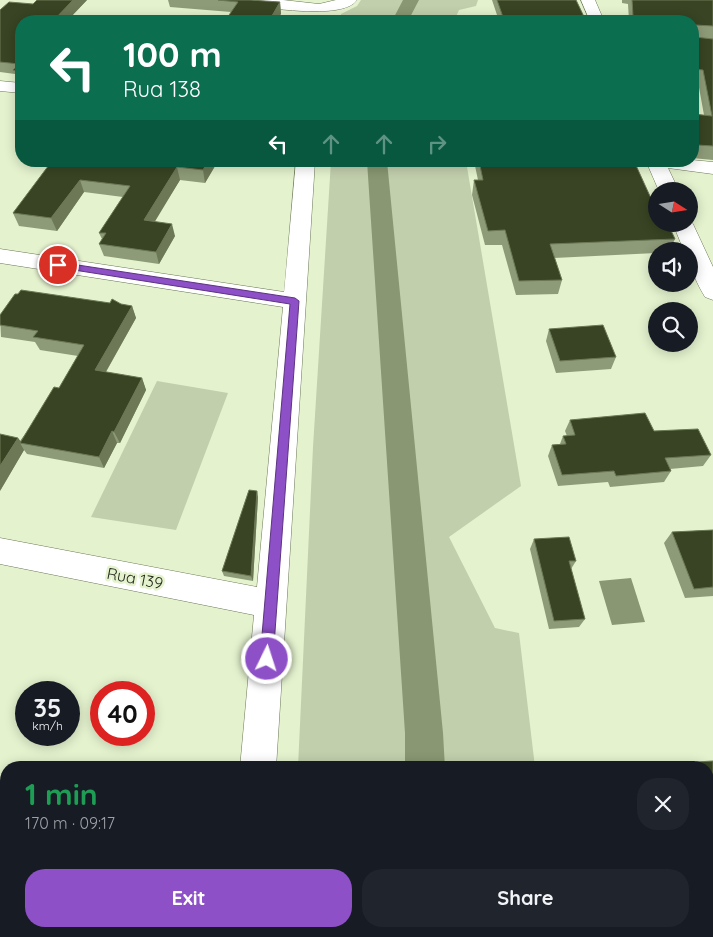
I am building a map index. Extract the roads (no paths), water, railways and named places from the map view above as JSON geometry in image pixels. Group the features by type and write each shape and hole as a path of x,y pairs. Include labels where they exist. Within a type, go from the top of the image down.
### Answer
{"street":[{"path":"239,0 319,10 350,0"},
{"path":"588,0 594,15"},
{"path":"0,86 15,87"},
{"path":"699,166 713,168"},
{"path":"259,761 306,167"},
{"path":"658,167 665,182"},
{"path":"687,232 713,292"},
{"path":"0,256 295,301"},
{"name":"Rua 139","path":"0,552 271,604"}],"waterway":[{"path":"403,15 411,0"},
{"path":"377,167 425,761"}]}
